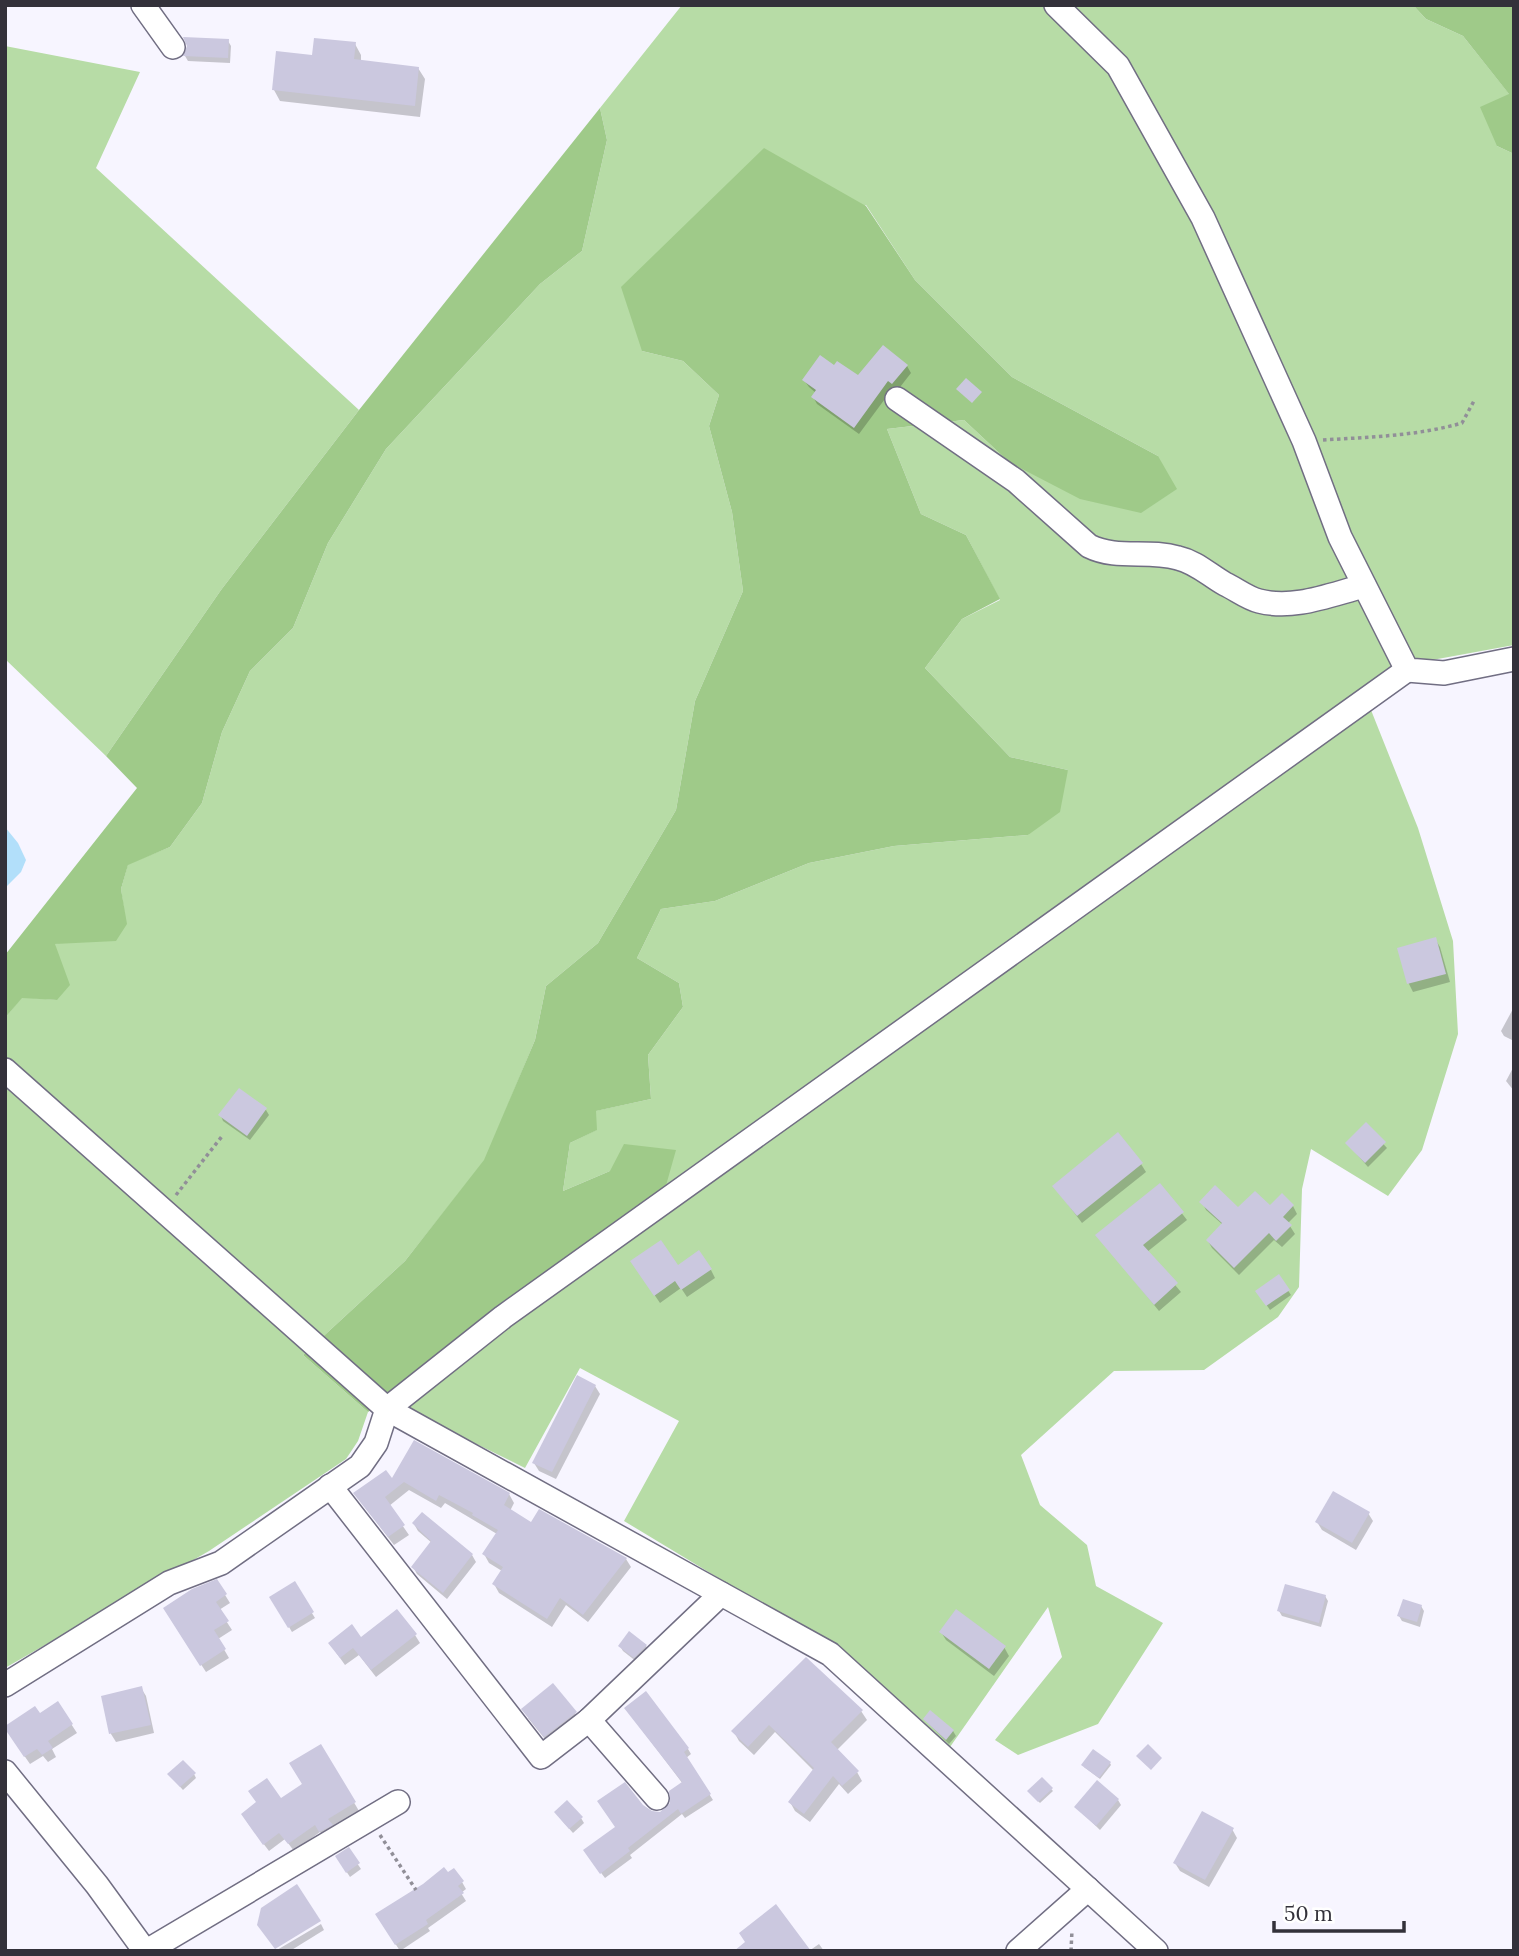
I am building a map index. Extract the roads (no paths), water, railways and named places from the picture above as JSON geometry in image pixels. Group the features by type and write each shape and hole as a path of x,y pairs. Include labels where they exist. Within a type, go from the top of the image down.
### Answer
{"street":[{"path":"143,5 173,47"},
{"path":"1056,5 1118,65 1203,218 1304,441 1340,537 1407,670"},
{"path":"897,399 1016,481 1089,545 1100,551 1178,558 1197,565 1256,600 1276,604 1294,605 1364,586"},
{"path":"5,1685 169,1583 220,1563 360,1466 376,1443 387,1409 503,1317 1407,670 1444,673 1514,659"},
{"path":"5,1070 387,1409 830,1654 1156,1951"},
{"path":"330,1486 541,1757 589,1720 721,1594"},
{"path":"589,1720 657,1798"},
{"path":"5,1772 97,1885 146,1951 398,1802"},
{"path":"1018,1951 1088,1889"}],"water":[{"path":"5,827 18,843 26,860 21,872 5,888"}]}
